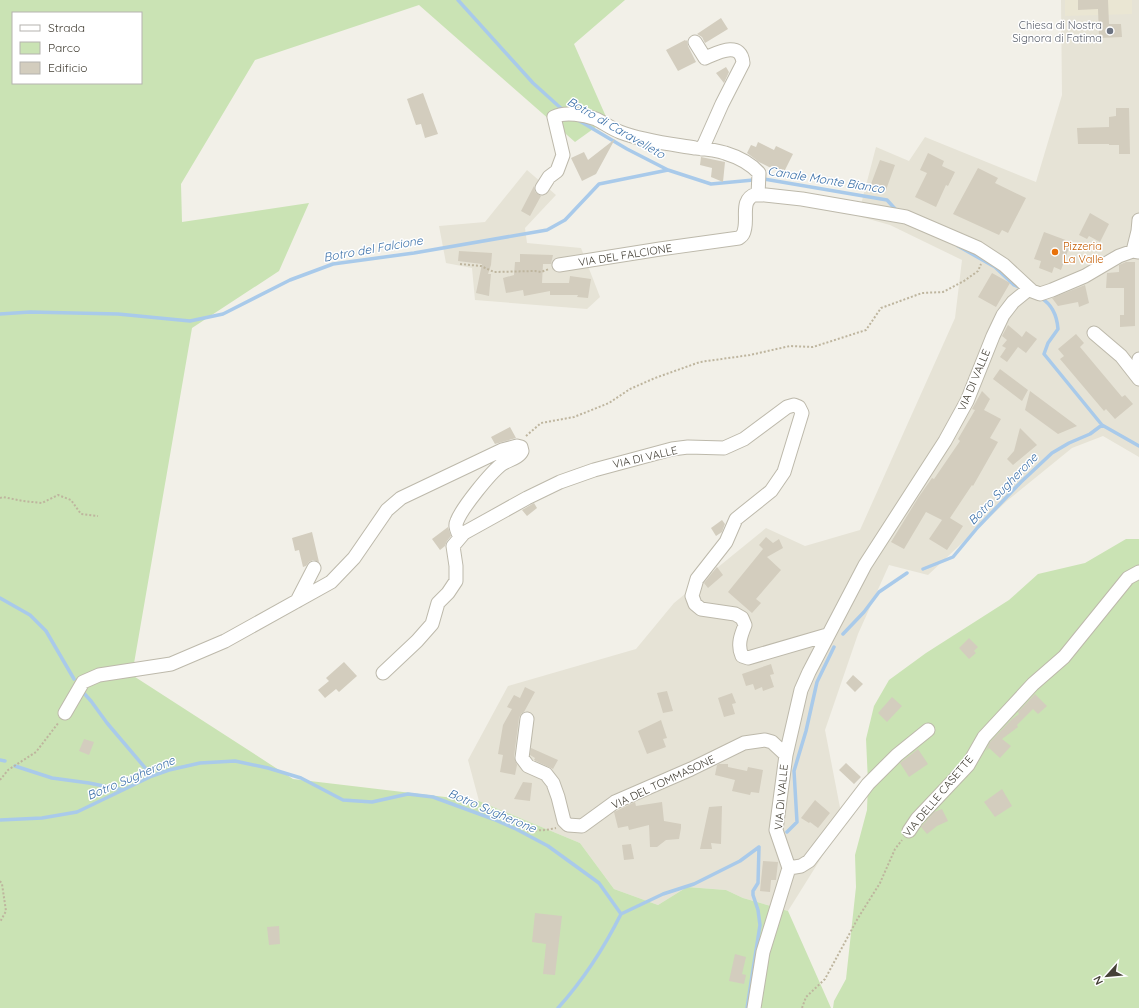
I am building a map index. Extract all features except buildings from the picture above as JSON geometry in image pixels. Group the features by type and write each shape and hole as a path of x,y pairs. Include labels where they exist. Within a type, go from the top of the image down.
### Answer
{"street":[{"path":"695,42 705,58 731,49 738,51 742,56 743,63 722,104 702,149"},
{"path":"542,188 549,177 557,171 562,161 563,155 554,116 559,114 580,115 595,119 620,132 646,139 724,153 738,158 753,166 759,172 758,191 906,216 984,251 1004,266 1025,292 1040,294 1049,292 1085,276 1119,256 1136,252 1139,220"},
{"name":"VIA DEL FALCIONE","path":"559,265 739,238 744,234 745,208 751,197 758,191"},
{"name":"VIA DI VALLE","path":"789,868 776,830 786,755 801,690 808,672 866,565 945,442 968,401 998,324 1009,308 1025,292"},
{"path":"1094,333 1121,356 1138,377"},
{"path":"1138,377 1139,359"},
{"name":"VIA DI VALLE","path":"383,673 417,641 432,624 438,603 448,593 456,581 456,566 453,546 464,533 527,498 560,482 594,470 672,449 688,447 724,448 744,439 787,407 794,405 799,407 802,413 784,472 771,491 736,519 726,542 697,579 692,596 695,604 701,609 734,614 742,618 745,625 740,638 740,651 742,656 748,658 827,635"},
{"path":"66,713 83,682 99,675 171,664 225,641 331,582 354,558 387,510 401,498 502,450 517,446 521,447 522,453 495,470 462,512 456,522 456,528 458,533 464,533"},
{"path":"297,601 314,568"},
{"name":"VIA DELLE CASETTE","path":"909,831 916,819 968,765 984,737 1033,684 1064,657 1128,578 1139,572"},
{"path":"528,719 522,758 528,766 546,774 553,783 564,821 568,825"},
{"path":"754,1008 763,952 789,868 800,866 808,861 868,784 897,755 928,730"},
{"name":"VIA DEL TOMMASONE","path":"568,825 582,826 615,802 744,743 765,740 772,742 786,755"}],"path":[{"path":"517,446 541,423 574,417 609,403 630,389 655,378 700,362 750,355 790,346 813,347 866,330 882,308 922,293 943,292 964,281 978,271 982,262"},
{"path":"460,264 481,266 494,272 535,270 541,272 559,265"},
{"path":"0,498 3,497 42,503 58,495 71,500 81,514 98,516"},
{"path":"0,780 8,770 36,752 66,713"},
{"path":"527,831 546,830 568,825"},
{"name":"VIA DELLE CASETTE","path":"802,1008 806,997 824,979 858,918 880,883 895,849 909,831"},
{"path":"0,881 2,884 6,911 0,922"}],"shaded area":[{"path":"1061,0 1139,0 1139,457 1103,436 1072,448 1008,500 928,575 889,565 858,634 825,730 843,823 788,911 743,898 726,890 687,887 658,905 614,889 580,843 479,801 468,760 508,686 636,649 674,603 766,528 805,546 860,530 955,318 962,260 890,225 858,216 876,147 909,161 925,137 1036,182 1062,95"},
{"path":"1065,0 1132,0 1132,14 1065,16"},
{"path":"527,170 556,195 525,228 527,243 581,248 600,297 587,309 475,300 472,268 446,263 439,226 485,222"}],"green space":[{"path":"0,0 625,0 574,44 607,119 575,142 419,5 255,60 181,184 182,222 309,203 279,271 192,328 132,675 293,779 479,801 580,843 614,889 658,905 687,887 726,890 743,898 788,911 831,1008 0,1008"},
{"path":"1126,539 1139,539 1139,1008 833,1008 834,1001 846,979 856,887 855,855 867,810 868,782 866,739 874,706 889,680 926,653 1009,600 1038,574 1085,563"}],"waterway":[{"name":"Botro di Caravelleto","path":"458,0 533,83 564,111"},
{"name":"Canale Monte Bianco","path":"578,120 627,149 668,170 711,184 764,179 887,200 897,211"},
{"name":"Botro del Falcione","path":"0,314 30,312 118,314 190,321 223,314 290,280 333,264 414,253 547,230 565,220 599,184 668,170"},
{"name":"Canale Monte Bianco","path":"958,246 995,267 1014,285 1021,288"},
{"name":"Canale Monte Bianco","path":"1041,298 1049,304 1054,311 1058,329 1048,343 1044,354 1102,425 1139,446"},
{"name":"Botro Sugherone","path":"923,569 953,557 978,527 1021,482 1052,453 1069,443 1090,434 1102,425"},
{"name":"Botro Sugherone","path":"843,634 864,612 879,592 907,573"},
{"path":"0,598 30,615 46,631 74,679"},
{"name":"Botro Sugherone","path":"787,832 797,822 794,771 806,731 817,682 834,647"},
{"path":"81,690 152,776"},
{"path":"0,760 5,761"},
{"name":"Botro Sugherone","path":"0,820 42,818 77,812 152,776 169,770 200,763 235,761 268,768 301,778 343,800 372,802 408,794 433,797 493,819 548,846 599,883 621,914"},
{"path":"15,766 52,778 89,783 123,790"},
{"name":"Botro Sugherone","path":"621,914 663,894 694,884 740,861 759,847"},
{"path":"747,1008 760,925 758,910 753,895 753,891 758,883 759,847"},
{"path":"558,1008 577,986 593,963 621,914"}],"place":[{"name":"Chiesa di Nostra Signora di Fatima","path":"1110,31"},
{"name":"Pizzeria La Valle","path":"1055,252"}]}
